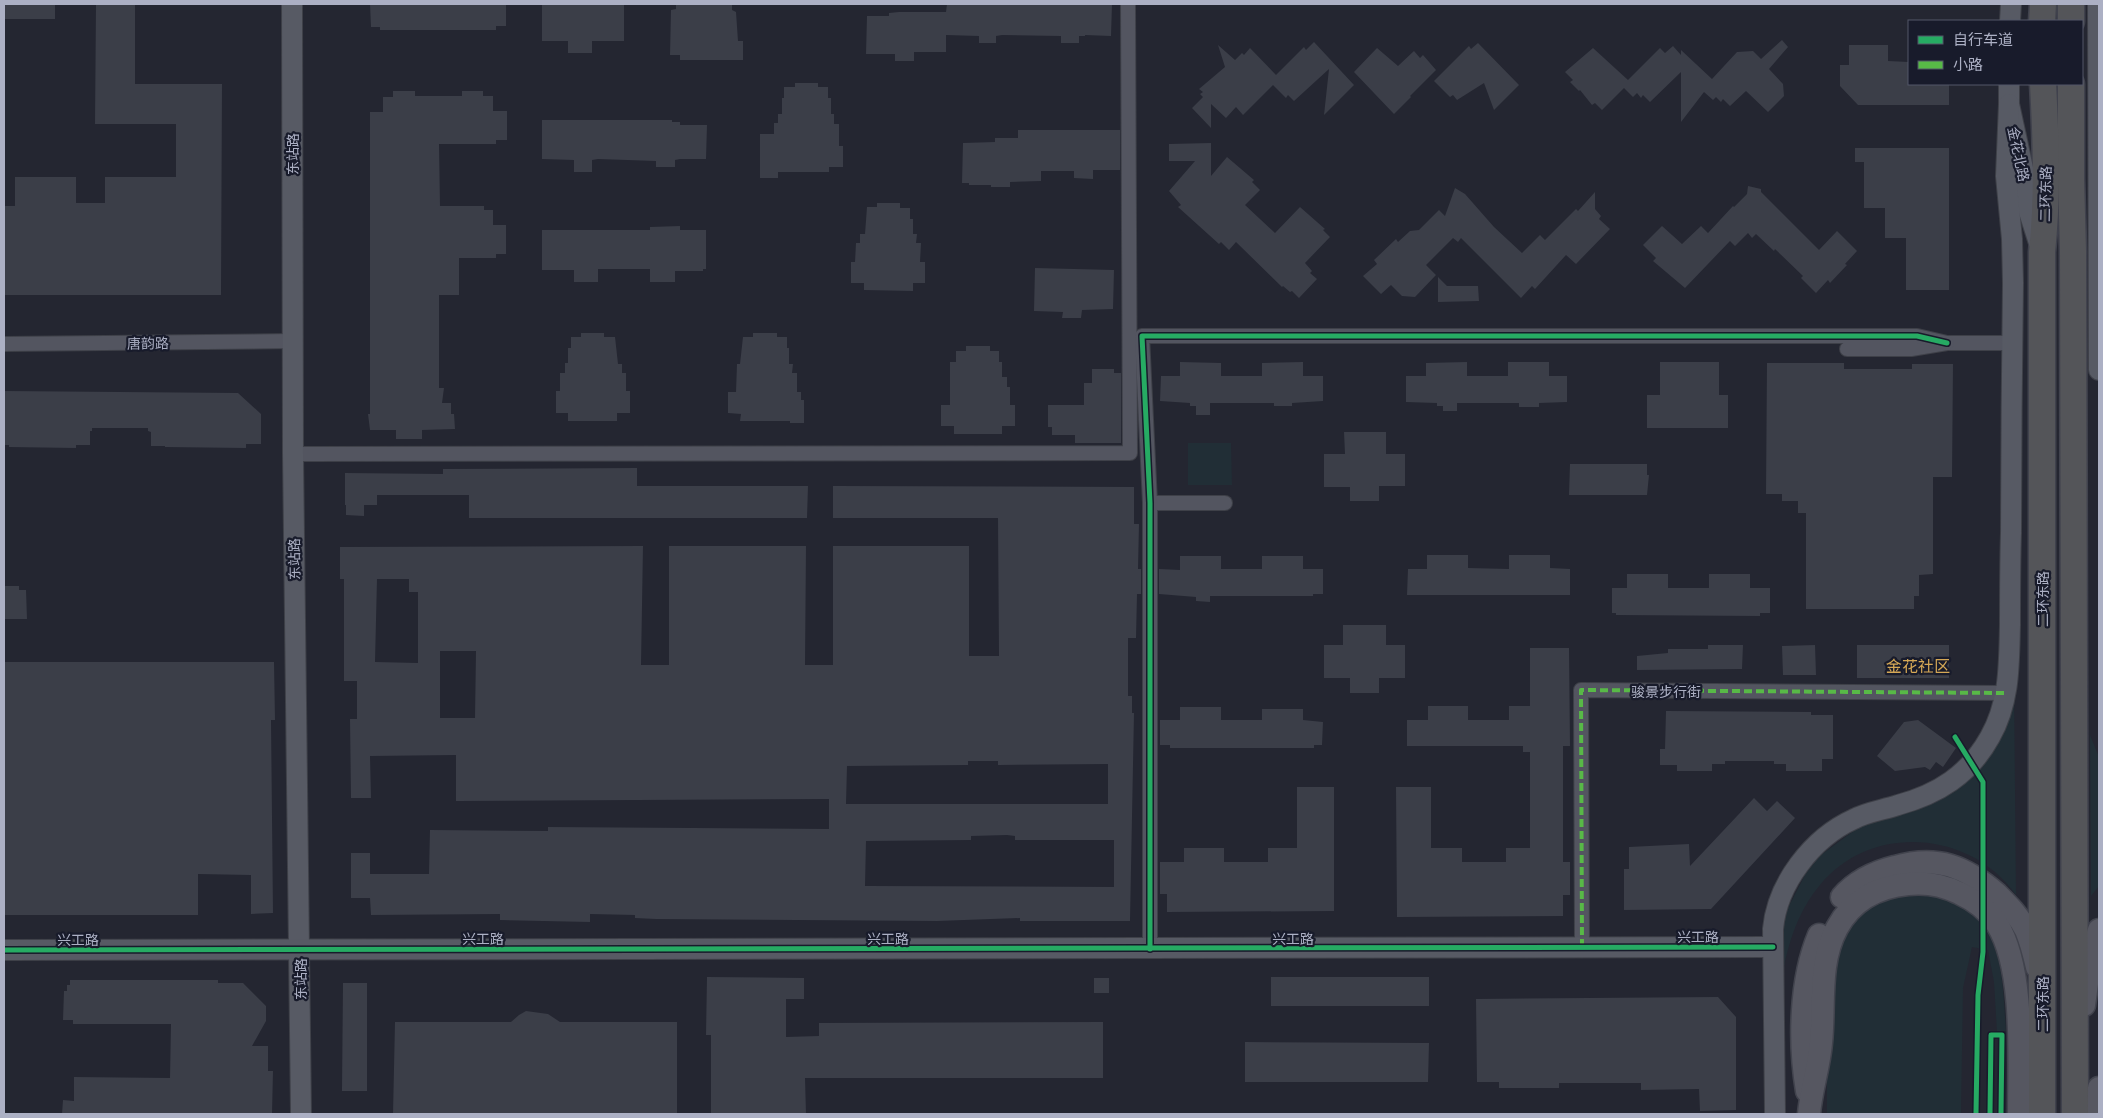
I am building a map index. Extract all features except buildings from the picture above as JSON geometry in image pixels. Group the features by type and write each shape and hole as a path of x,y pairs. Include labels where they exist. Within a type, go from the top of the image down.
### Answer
{"highway":[{"path":"2042,4 2042,20"},
{"path":"2071,4 2071,20"},
{"name":"二环东路","path":"2042,1114 2042,252 2046,212 2046,129 2043,85"},
{"name":"二环东路","path":"2071,85 2075,1114"}],"main road":[{"path":"1809,1114 1803,1058 1803,1027 1812,955 1821,931 1836,903 1853,887 1876,873 1902,865 1928,863 1952,866 1973,875 2007,904 2025,928 2032,947 2042,996"},
{"path":"1809,1114 1810,1099 1821,1050 1827,954 1837,928 1845,915 1865,896 1891,886 1921,882 1951,889 1973,900 1990,914 2002,933 2012,961 2017,1010 2020,1067 2019,1114"},
{"path":"2075,1073 2090,962 2099,930"},
{"path":"2098,1114 2099,1088"}],"street":[{"name":"东站路","path":"292,4 293,454 301,1114"},
{"path":"293,454 1130,453 1128,4"},
{"path":"2010,20 2011,4"},
{"path":"2098,4 2099,370"},
{"path":"2073,251 2086,136 2098,64"},
{"name":"金花北路","path":"2009,85 2009,104 2024,173 2029,212 2042,252"},
{"path":"1775,1114 1774,921 1781,897 1792,876 1810,853 1829,835 1852,819 1915,800 1944,787 1958,778 1978,757 1991,736 2006,694 2010,607 2013,262 2005,160 2009,104"},
{"path":"1150,949 1150,503 1142,336 1917,336 1947,343"},
{"name":"唐韵路","path":"4,344 293,341"},
{"path":"1847,349 1911,349 1947,343 2012,343"},
{"path":"1150,503 1225,502"},
{"name":"骏景步行街","path":"1582,947 1581,690 2006,694"},
{"name":"兴工路","path":"4,950 1773,947"}],"shaded area":[{"path":"1188,443 1231,443 1232,485 1188,485"},
{"path":"2014,684 2016,895 1997,874 1974,858 1948,847 1921,842 1893,844 1866,851 1842,865 1820,885 1806,905 1788,948 1783,972 1782,929 1788,908 1806,873 1821,855 1859,827 1943,794"},
{"path":"2090,735 2099,757 2099,886 2091,896"},
{"path":"1934,889 1970,908 1984,925 1991,938 2000,968 2006,1031 1997,1032 1994,982 1988,950 1972,947 1963,988 1961,1114 1827,1114 1827,1003 1841,933 1871,900"}],"marked path":[{"path":"1582,947 1581,690 2007,693"}],"cycle path":[{"path":"1150,949 1150,503 1142,336 1917,336 1947,343"},
{"path":"1955,737 1983,782 1983,952 1978,995 1976,1114"},
{"path":"4,950 1773,947"},
{"path":"1990,1114 1991,1035 2002,1035 2001,1114"}],"district":[{"name":"金花社区","path":"1918,666"}]}
